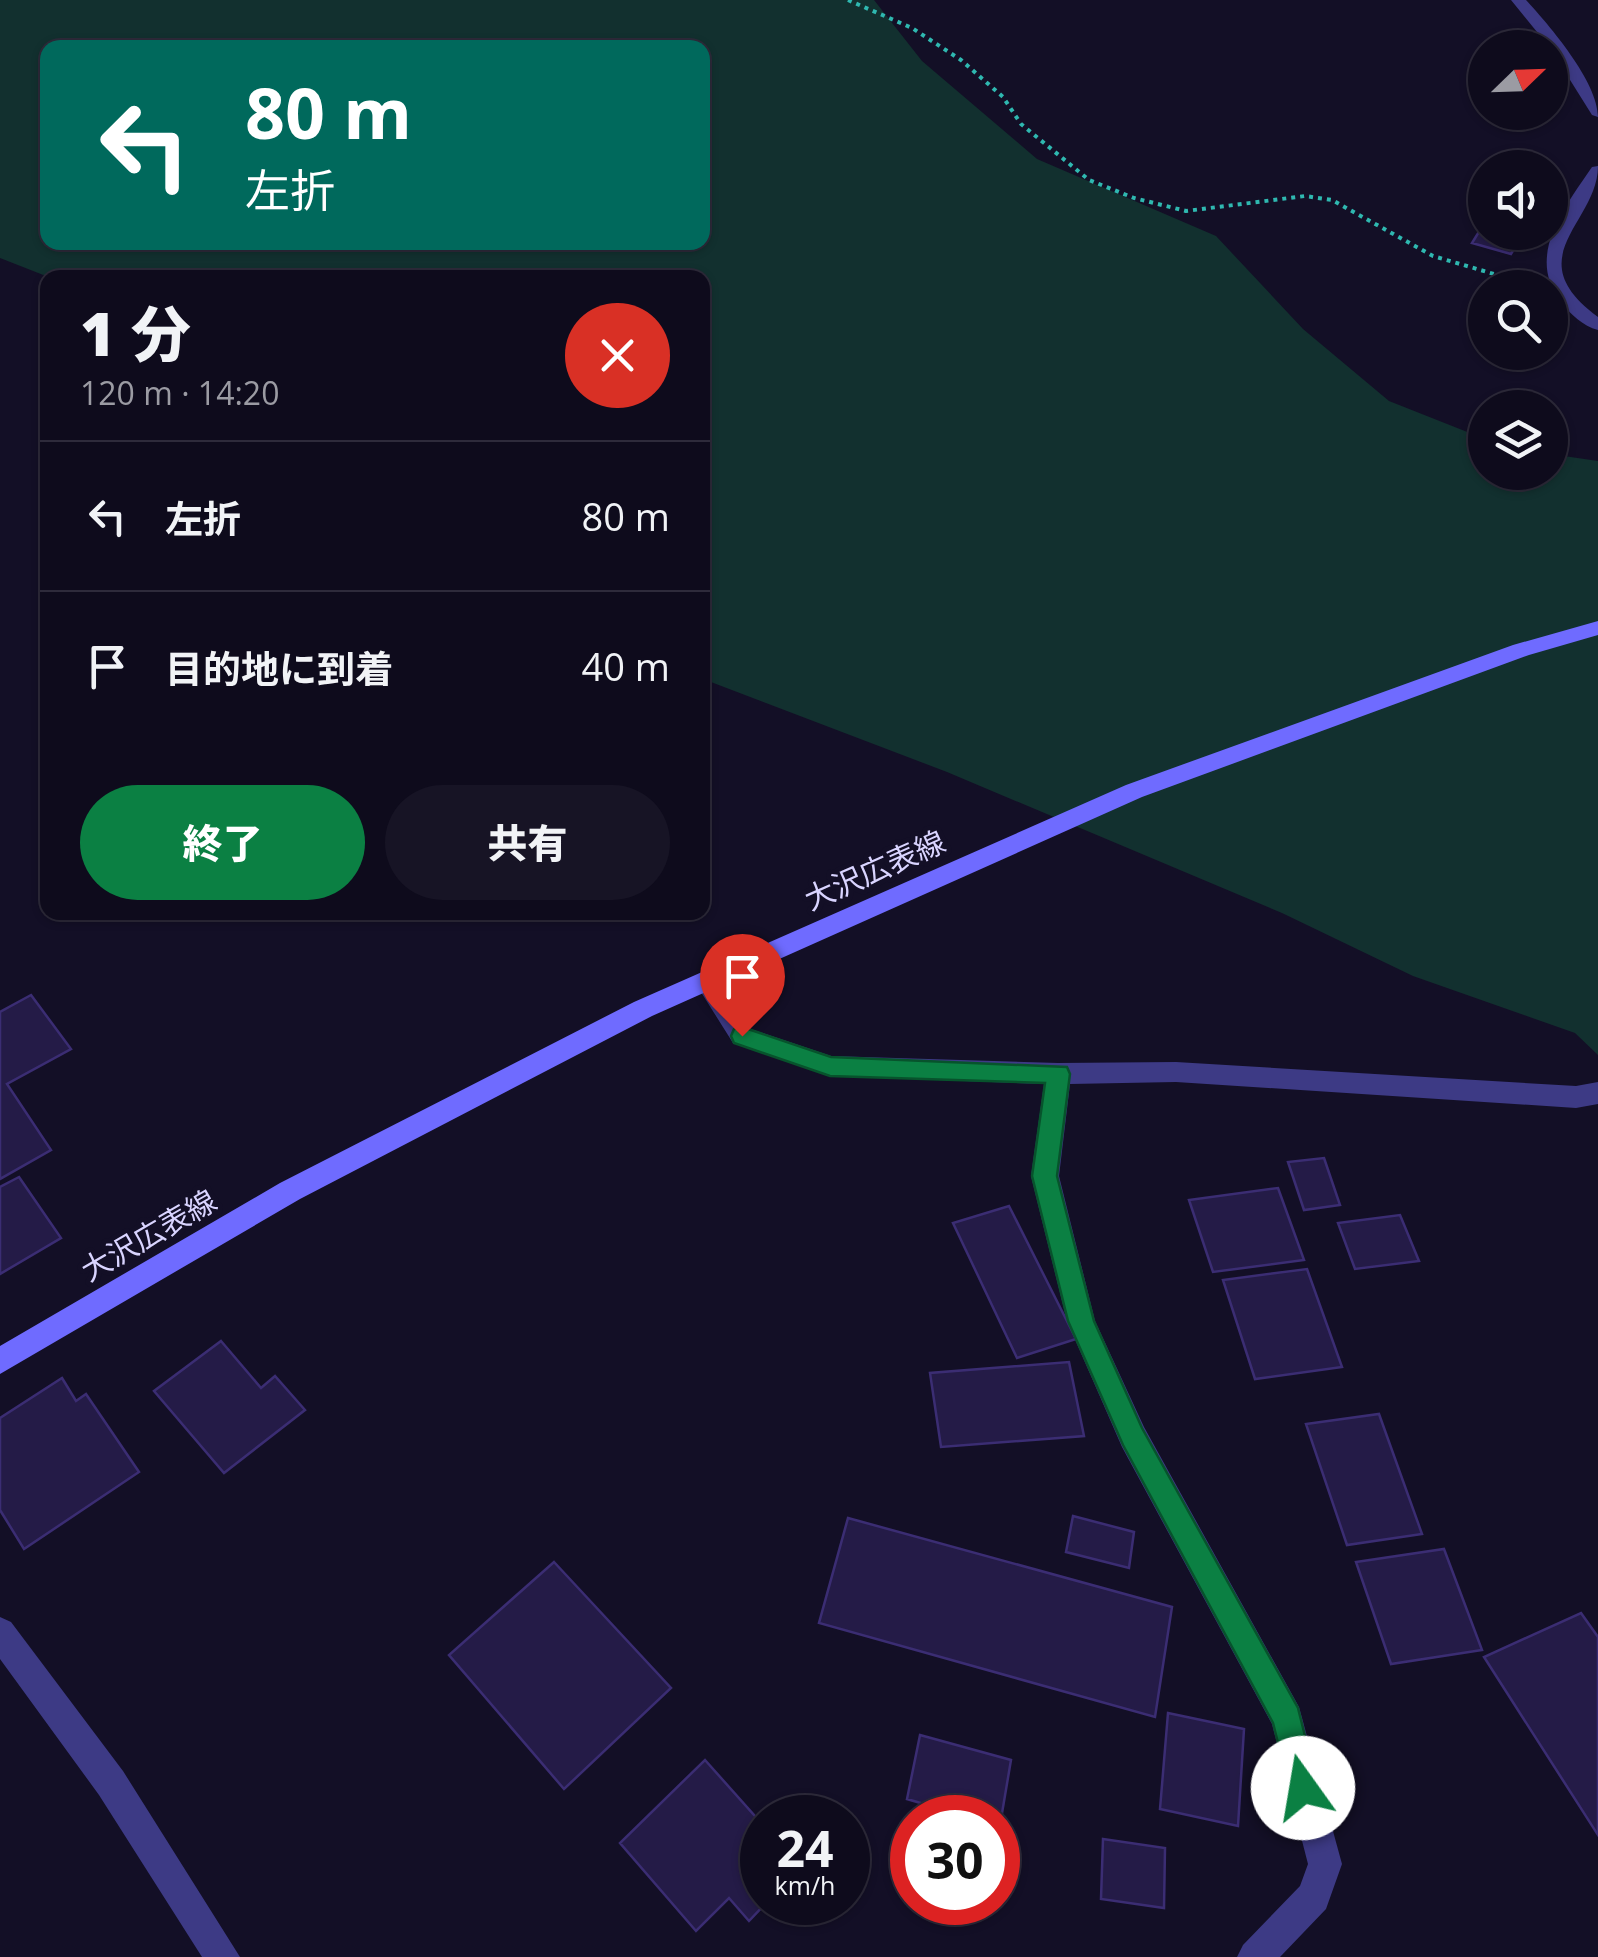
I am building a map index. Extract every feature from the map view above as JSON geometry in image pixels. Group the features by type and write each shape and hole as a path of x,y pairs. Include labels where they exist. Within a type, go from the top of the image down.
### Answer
{"main road":[{"name":"大沢広表線","path":"0,1361 290,1191 643,1009 1134,790 1521,650 1598,628"}],"street":[{"path":"1518,0 1560,52 1598,112"},
{"path":"1556,270 1555,240 1598,171"},
{"path":"1568,302 1598,325"},
{"path":"706,981 742,1036 830,1066 1058,1074 1176,1072 1380,1087 1576,1097 1598,1094"},
{"path":"1058,1074 1045,1176 1081,1321 1133,1436 1287,1718 1325,1864 1314,1896 1255,1957"},
{"path":"0,1633 111,1783 222,1957"}],"path":[{"path":"848,0 912,28 960,60 1002,97 1021,124 1088,180 1134,198 1186,211 1305,196 1332,200 1433,256 1476,270"}],"green space":[{"path":"0,0 874,0 922,61 1037,159 1216,236 1303,329 1389,401 1468,432 1468,490 1568,490 1568,457 1598,461 1598,1055 1575,1033 1413,976 1282,913 947,772 710,682 710,270 40,270 40,274 0,258"}],"building":[{"path":"31,995 71,1049 7,1084 51,1150 0,1179 0,1012"},
{"path":"1324,1158 1340,1205 1304,1210 1288,1162"},
{"path":"19,1177 61,1238 0,1274 0,1187"},
{"path":"1278,1188 1304,1260 1213,1272 1189,1200"},
{"path":"1009,1206 1076,1339 1017,1358 953,1223"},
{"path":"1400,1215 1419,1261 1355,1269 1338,1223"},
{"path":"1307,1269 1342,1367 1255,1379 1223,1280"},
{"path":"221,1341 261,1388 275,1376 305,1410 224,1473 154,1391"},
{"path":"1069,1362 1084,1436 941,1447 930,1373"},
{"path":"62,1378 76,1401 86,1394 139,1472 24,1549 0,1510 0,1418"},
{"path":"1379,1414 1422,1534 1347,1545 1306,1424"},
{"path":"1073,1516 1134,1532 1129,1568 1066,1552"},
{"path":"848,1518 1172,1607 1155,1717 819,1623"},
{"path":"1444,1549 1482,1650 1391,1664 1356,1562"},
{"path":"554,1562 671,1688 564,1789 449,1655"},
{"path":"1581,1613 1598,1637 1598,1835 1484,1657"},
{"path":"1168,1713 1244,1729 1238,1826 1160,1809"},
{"path":"920,1735 1011,1760 1005,1795 908,1795"},
{"path":"705,1760 740,1799 740,1911 729,1898 696,1931 620,1843"},
{"path":"1103,1839 1165,1848 1164,1908 1101,1899"}],"route":[{"path":"742,1036 830,1066 1058,1074 1045,1176 1081,1321 1133,1436 1287,1718 1303,1788"}]}
